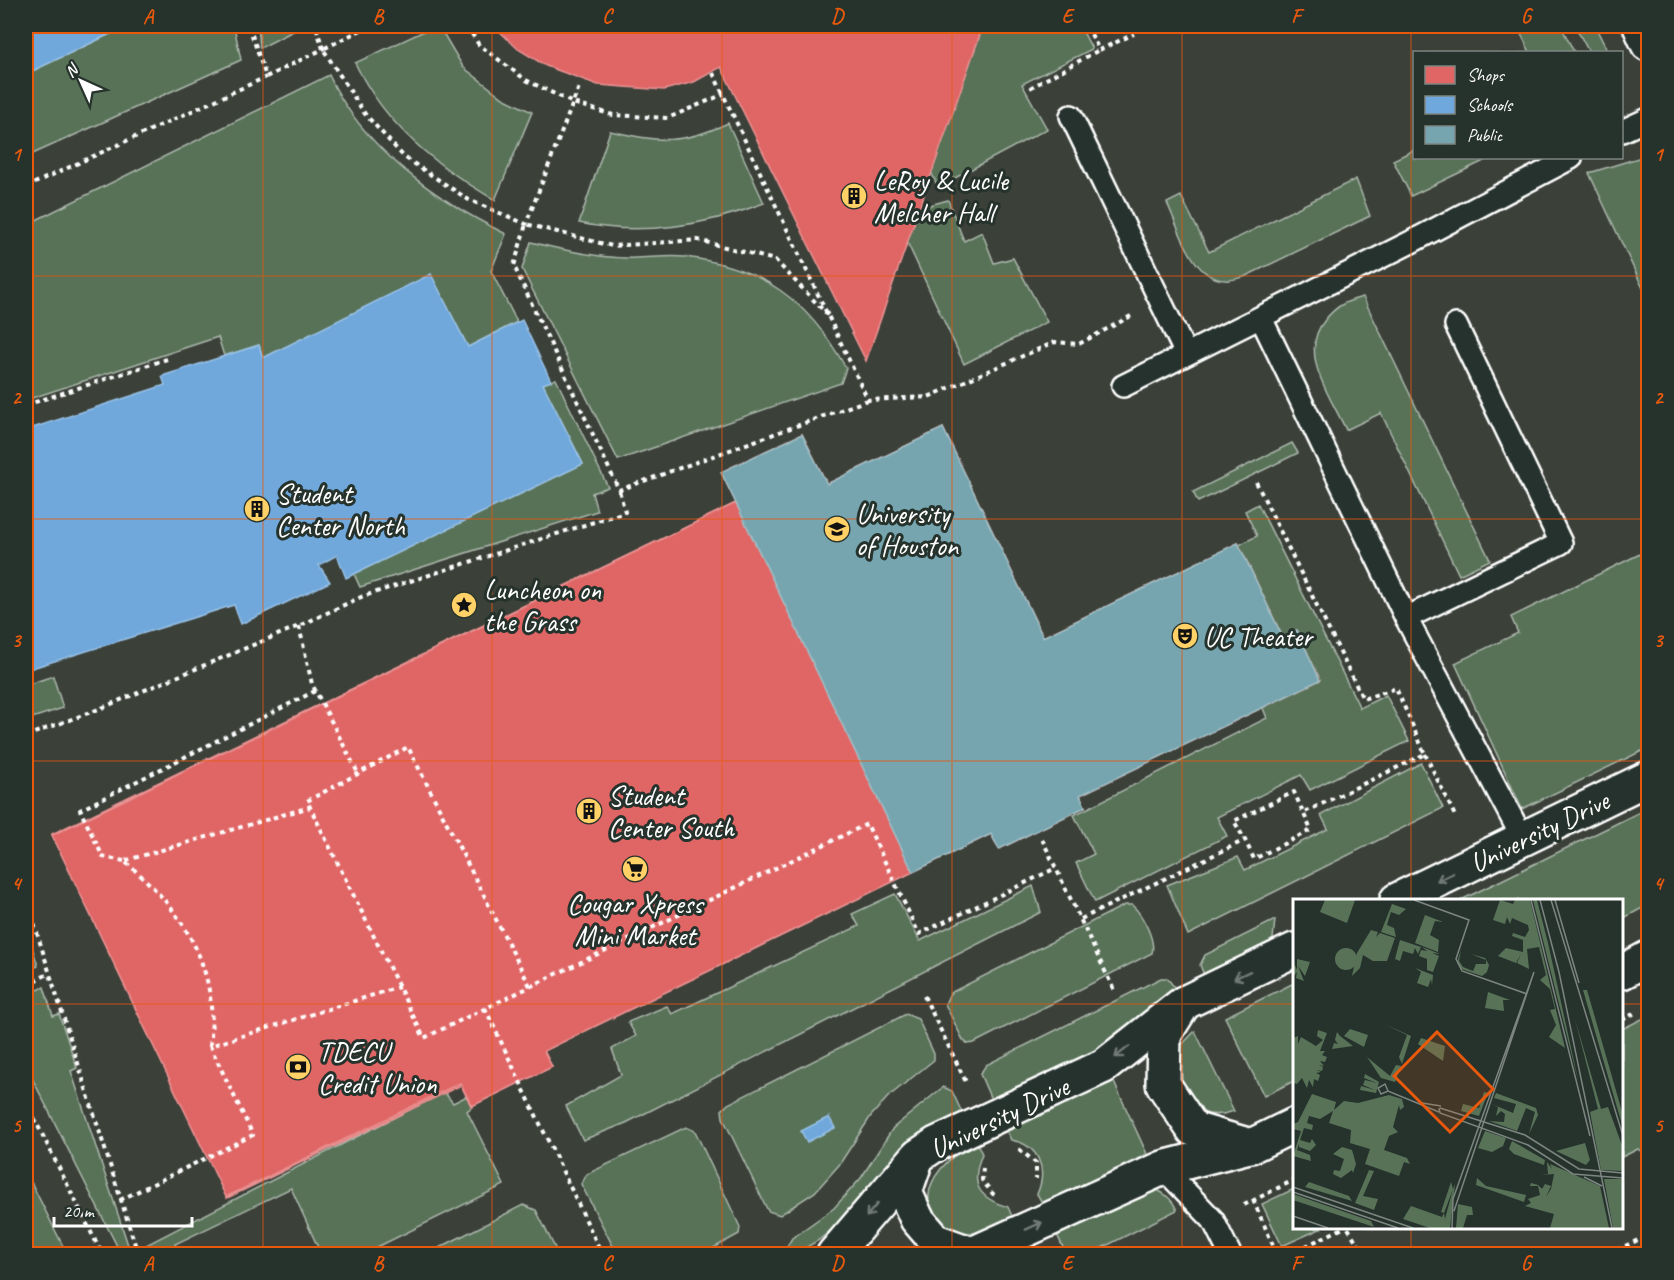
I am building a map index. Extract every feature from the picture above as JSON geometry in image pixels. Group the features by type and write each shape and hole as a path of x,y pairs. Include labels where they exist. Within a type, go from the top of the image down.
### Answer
{"street":[{"path":"1640,26 1648,44"},
{"name":"University Drive","path":"1399,899 1648,778"},
{"name":"University Drive","path":"834,1254 918,1156 936,1144 1104,1066 1184,1003 1293,950"},
{"path":"1623,971 1648,958"},
{"path":"1184,1003 1164,1035 1163,1084 1193,1129 1251,1146"},
{"path":"918,1156 905,1192 917,1219 936,1240 966,1254 1162,1168 1251,1146 1293,1125"}],"lane":[{"path":"1071,116 1186,354"},
{"path":"1623,130 1648,119"},
{"path":"1123,386 1261,318 1569,159"},
{"path":"1261,318 1406,618 1523,839"},
{"path":"1406,618 1561,543 1456,325"},
{"path":"1162,1168 1213,1220 1230,1254"}],"path":[{"path":"249,26 266,77"},
{"path":"316,26 323,49 365,114 404,157 469,200 526,224 612,246 698,240 775,260 828,315"},
{"path":"26,187 266,77 369,26"},
{"path":"467,26 479,45 526,80 573,103 612,115 668,118 723,94"},
{"path":"1087,26 1099,50"},
{"path":"1029,88 1134,34"},
{"path":"713,73 868,400"},
{"path":"26,736 99,709 299,626 361,597 625,512 619,490 514,266 526,224 579,87"},
{"path":"619,490 868,400 928,397 1055,342 1079,344 1141,310"},
{"path":"26,405 167,359"},
{"path":"1256,482 1363,699 1396,688 1456,818"},
{"path":"299,626 315,692 358,773"},
{"path":"310,807 124,861 103,857 80,810 315,692"},
{"path":"530,986 408,747 307,801 424,1038 867,824 919,934 1056,868"},
{"path":"1303,813 1425,754"},
{"path":"1294,792 1311,830 1254,859 1245,840 1234,821 1294,792"},
{"path":"1042,838 1114,990"},
{"path":"1081,919 1245,840"},
{"path":"120,1200 253,1135 210,1046 213,1021 198,947 175,911 124,861"},
{"path":"26,898 48,974 138,1254"},
{"path":"26,985 48,974"},
{"path":"210,1046 399,987"},
{"path":"485,1008 602,1254"},
{"path":"26,1102 102,1254"},
{"path":"26,1124 35,1121"},
{"path":"984,1163 982,1180 993,1194 1002,1197"},
{"path":"1253,1200 1278,1254"},
{"path":"1289,1254 1339,1229"},
{"path":"1349,1229 1364,1254"},
{"path":"1609,1254 1648,1235"}],"shaded area":[{"name":"University of Houston","path":"26,26 1648,26 1648,1254 26,1254"}],"green space":[{"path":"127,26 234,26 241,60 26,157 26,74"},
{"path":"258,26 303,26 260,48"},
{"path":"439,26 463,67 503,98 532,112 495,200 452,173 414,142 381,106 355,63"},
{"path":"983,26 1080,26 1092,49 1022,84 1047,129 938,187 931,172"},
{"path":"1517,26 1561,26 1574,51 1530,51"},
{"path":"1575,26 1595,26 1608,51 1588,51"},
{"path":"329,75 343,101 361,126 404,169 453,205 506,234 491,271 517,322 468,347 431,275 263,358 259,345 224,356 218,337 26,400 26,225"},
{"path":"728,123 764,203 719,218 673,227 626,229 579,223 610,131 670,139 697,135"},
{"path":"1413,150 1413,159 1488,159 1411,196 1393,160"},
{"path":"1648,155 1648,299 1589,173"},
{"path":"1356,179 1370,216 1244,277 1230,280 1214,277 1195,262 1167,203 1181,196 1209,252"},
{"path":"948,200 964,241 982,232 994,263 1013,258 1047,322 964,364 907,242 919,208"},
{"path":"531,242 601,256 685,257 738,269 761,279 781,291 816,323 846,368 841,383 618,460 522,269"},
{"path":"1363,297 1490,560 1459,575 1381,413 1346,430 1319,375 1314,346 1317,333 1333,311 1346,302"},
{"path":"556,379 608,487 592,493 597,511 360,587 354,574 583,464 543,384"},
{"path":"1292,443 1298,453 1198,502 1193,492"},
{"path":"1258,504 1360,708 1386,695 1409,741 1310,790 1301,775 1217,817 1227,836 1095,902 1076,863 1094,854 1074,815 1267,718 1262,706 1281,644 1233,548 1257,536 1245,511"},
{"path":"1648,550 1648,748 1522,809 1455,663 1518,633 1511,617"},
{"path":"53,676 63,708 26,720 26,685"},
{"path":"1421,763 1443,808 1188,935 1167,885 1238,857 1245,870 1328,829 1321,815"},
{"path":"1648,808 1648,905 1623,918 1623,899 1463,899"},
{"path":"1033,886 1041,912 626,1123 583,1140 566,1106 621,1075 612,1049 636,1036 628,1022 667,1006 672,1014 859,926 852,914 895,894 920,941"},
{"path":"1125,905 1132,905 1144,921 1152,941 1152,953 974,1043 968,1044 963,1040 945,1004 950,993"},
{"path":"1275,920 1273,939 1204,975 1200,965 1205,955"},
{"path":"26,927 38,966 26,971"},
{"path":"1161,978 1167,978 1176,989 1159,1001 1113,1043 1070,1067 993,1104 980,1074 986,1065"},
{"path":"1293,983 1293,1082 1264,1096 1225,1017"},
{"path":"44,987 53,1016 59,1014 77,1068 71,1071 131,1254 121,1254 26,1066 26,996"},
{"path":"906,1014 918,1019 934,1054 934,1060 888,1097 871,1116 839,1165 815,1192 780,1215 768,1211 723,1118 722,1110 728,1104"},
{"path":"1648,1016 1648,1157 1638,1149 1623,1156 1623,1028"},
{"path":"1195,1031 1234,1111 1215,1115 1207,1113 1194,1106 1175,1086 1174,1053"},
{"path":"1112,1078 1147,1154 1044,1206 1037,1194 1042,1176 1039,1160 1028,1147 1011,1140 1005,1127"},
{"path":"943,1087 952,1091 964,1117 819,1240 795,1254 787,1254 786,1248 792,1238 834,1208 861,1178 893,1128"},
{"path":"444,1092 453,1103 467,1096 473,1106 467,1111 504,1185 363,1254 321,1254 291,1188 175,1244 179,1254 147,1254 144,1246"},
{"path":"686,1127 695,1131 740,1227 739,1234 703,1254 617,1254 581,1184 587,1174"},
{"path":"976,1140 982,1154 977,1173 979,1188 989,1199 1008,1207 1014,1221 984,1231 969,1233 955,1231 944,1226 935,1218 930,1208 929,1196 932,1183 944,1165"},
{"path":"26,1172 67,1254 26,1254"},
{"path":"1150,1187 1166,1196 1177,1210 1090,1254 1066,1254 1055,1230"},
{"path":"1293,1189 1293,1229 1320,1229 1282,1246 1262,1204"},
{"path":"523,1205 536,1210 558,1254 427,1254"}],"building: Shops":[{"name":"LeRoy & Lucile Melcher Hall","path":"494,26 983,26 866,361 721,67 694,82 664,90 598,85 546,66 518,49"},
{"name":"Student Center South","path":"943,428 1043,637 1238,543 1283,638 1297,630 1320,680 1080,795 1085,807 999,849 991,834 544,1051 552,1067 471,1106 461,1085 227,1198 52,834 736,503 721,472 802,434 827,484"},
{"name":"Student Center South","path":"943,428 1043,637 1238,543 1283,638 1297,630 1320,680 1080,795 1085,807 999,849 991,834 544,1051 552,1067 472,1106 461,1085 227,1198 52,834 736,503 721,472 802,434 827,484"},
{"name":"Student Center South","path":"736,503 913,872 544,1051 552,1067 472,1106 460,1083 226,1197 52,835"}],"building: Schools":[{"path":"26,26 127,26 26,74"},
{"name":"Student Center North","path":"431,274 468,347 522,320 551,381 543,384 583,464 346,578 337,555 319,565 330,582 241,624 234,605 26,670 26,430 165,385 162,376 259,345 263,358"},
{"path":"829,1117 835,1128 807,1142 801,1131"}],"building: Public":[{"path":"943,428 1043,637 1238,543 1283,638 1297,630 1320,680 1080,795 1085,807 999,849 991,834 913,872 721,472 802,434 827,484"}],"place":[{"name":"LeRoy & Lucile Melcher Hall","path":"854,196"},
{"name":"Student Center North","path":"257,509"},
{"name":"University of Houston","path":"837,529"},
{"name":"Luncheon on the Grass","path":"464,605"},
{"name":"UC Theater","path":"1185,636"},
{"name":"Student Center South","path":"589,811"},
{"name":"Cougar Xpress Mini Market","path":"635,869"},
{"name":"TDECU Credit Union","path":"298,1067"}]}
